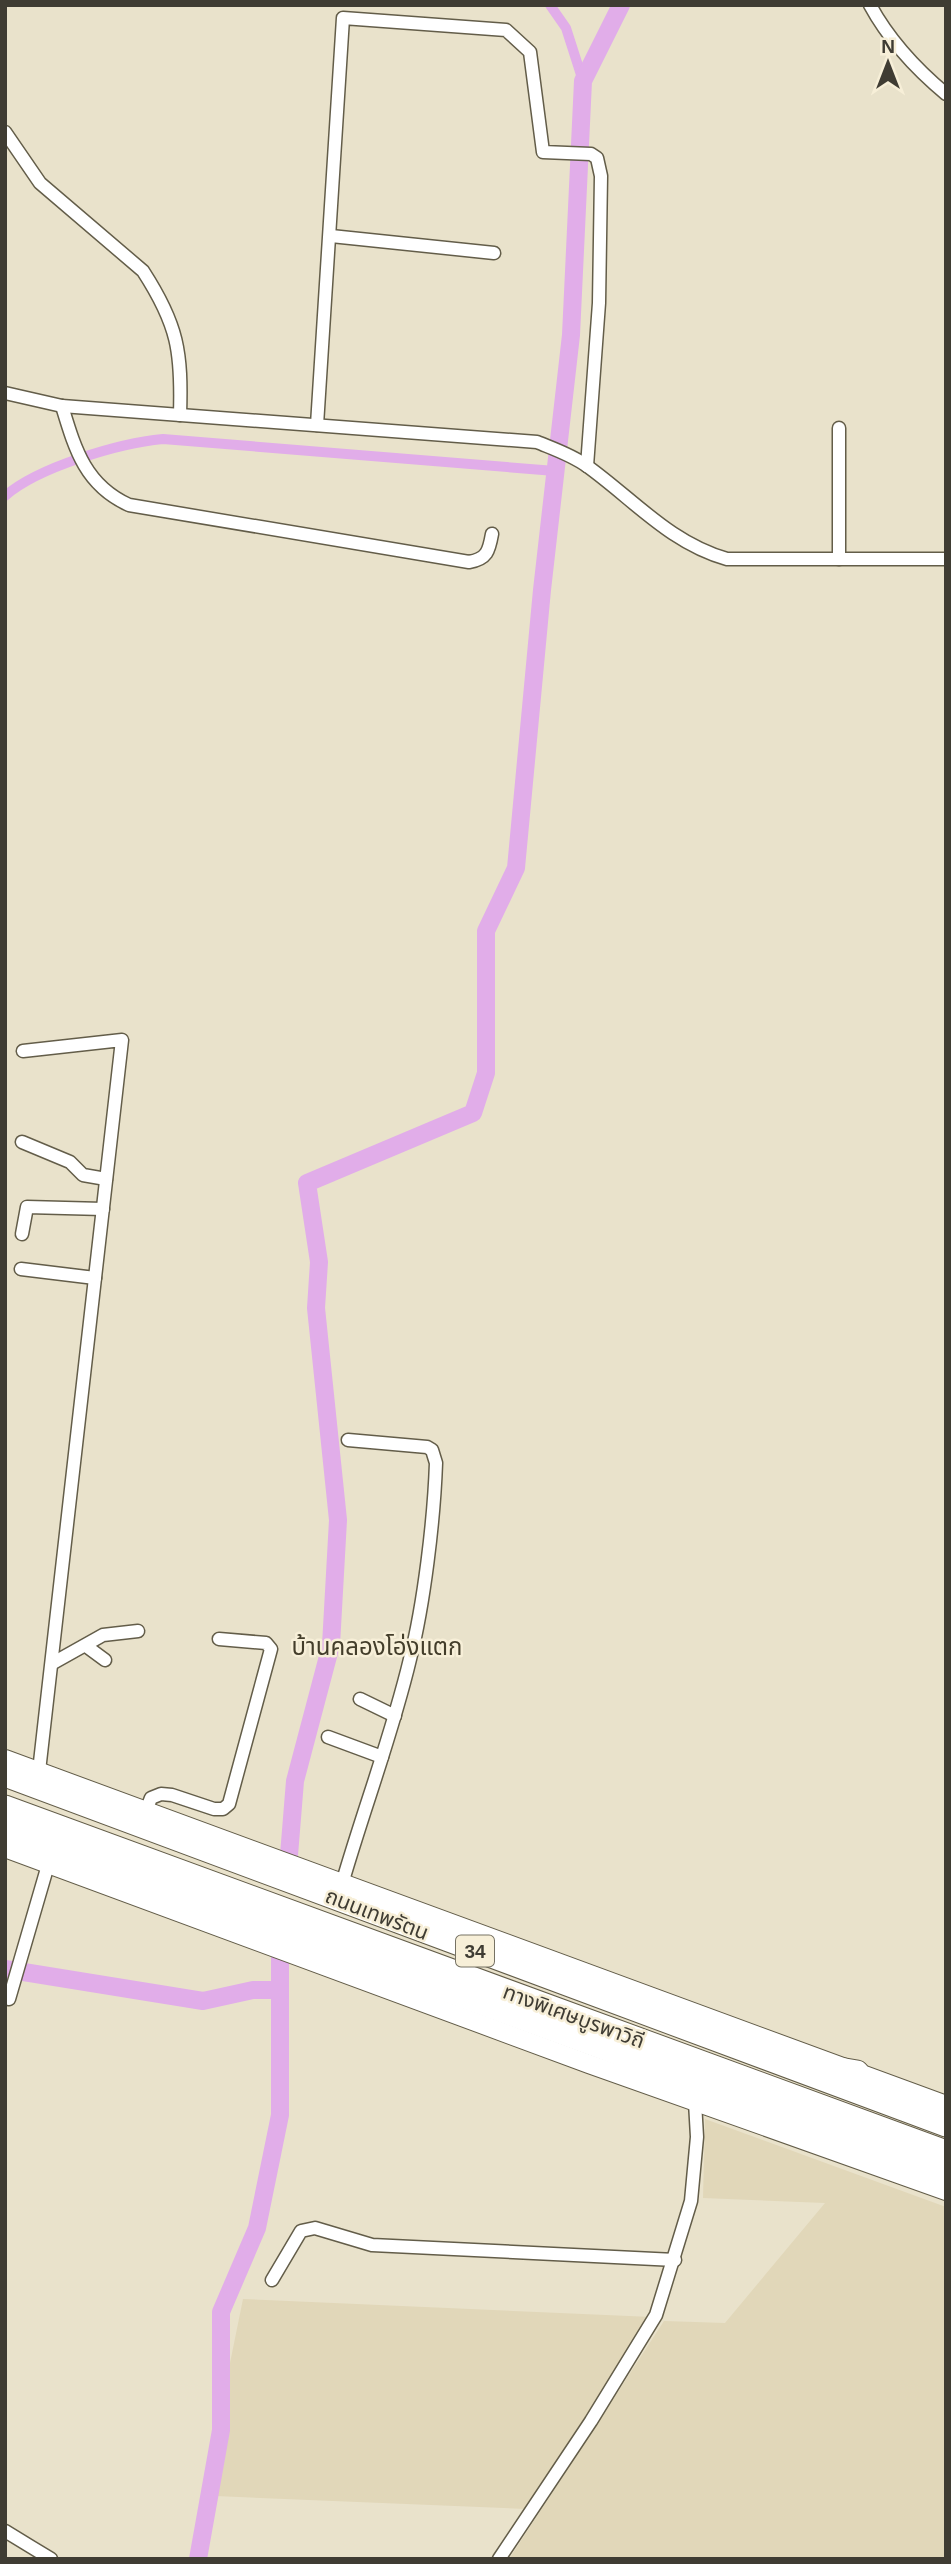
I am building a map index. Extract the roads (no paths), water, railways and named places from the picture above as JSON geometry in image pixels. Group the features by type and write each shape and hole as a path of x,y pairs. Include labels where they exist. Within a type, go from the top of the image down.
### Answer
{"highway":[{"name":"ถนนเทพรัตน","path":"5,1775 746,2053 946,2125"},
{"name":"ทางพิเศษบูรพาวิถี","path":"5,1788 946,2132"},
{"name":"ทางพิเศษบูรพาวิถี","path":"5,1807 946,2152"},
{"name":"34","path":"5,1828 946,2174"},
{"path":"746,2053 857,2072"},
{"path":"790,2116 896,2173"}],"main road":[{"name":"ถนนเทพรัตน","path":"5,1759 946,2105"},
{"path":"5,1848 281,1952 946,2191"}],"street":[{"path":"870,5 892,40 923,75 946,94"},
{"path":"317,425 343,18 506,30 530,52 544,152 591,154 597,158 601,176 599,303 587,466"},
{"path":"5,132 40,183 143,271 155,290 166,310 180,354 180,415"},
{"path":"331,236 494,253"},
{"path":"5,393 62,406 537,442 574,457 680,540 702,552 727,559 946,559"},
{"path":"62,406 81,465 111,497 129,505 469,562 481,560 488,553 492,534"},
{"path":"839,428 839,559"},
{"path":"23,1051 122,1040 39,1771"},
{"path":"22,1142 70,1162 83,1175 106,1179"},
{"path":"22,1234 27,1207 103,1209"},
{"path":"21,1269 95,1278"},
{"path":"342,1884 367,1798 383,1757 411,1657 435,1480 434,1455 427,1447 348,1440"},
{"path":"53,1663 111,1633 138,1631"},
{"path":"146,1811 151,1798 161,1794 207,1808 223,1809 229,1804 271,1649 266,1643 219,1639"},
{"path":"86,1646 105,1660"},
{"path":"360,1699 394,1717"},
{"path":"328,1737 383,1757"},
{"path":"9,1999 48,1864"},
{"path":"499,2559 650,2327 675,2259 695,2171 695,2102"},
{"path":"272,2280 301,2231 306,2228 315,2228 372,2245 675,2259"},
{"path":"5,2531 51,2559"}],"waterway":[{"path":"550,5 566,28 583,81"},
{"path":"289,1855 295,1781 331,1645 338,1520 316,1308 319,1262 307,1183 473,1113 486,1073 486,931 516,868 542,590 571,335 583,81 621,5"},
{"path":"5,496 38,475 80,458 163,439 555,471"},
{"path":"198,2559 221,2430 221,2312 257,2228 280,2115 280,1958"},
{"path":"5,1969 203,2001 253,1990 279,1990"}],"district":[{"name":"บ้านคลองโอ่งแตก","path":"377,1646"}]}
